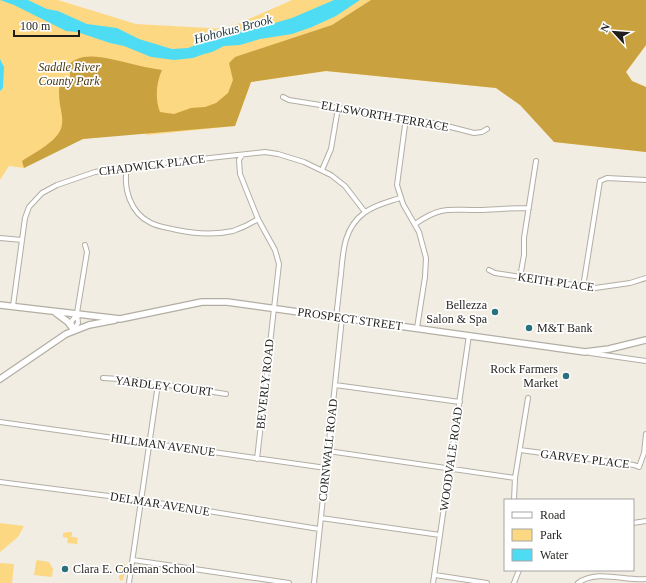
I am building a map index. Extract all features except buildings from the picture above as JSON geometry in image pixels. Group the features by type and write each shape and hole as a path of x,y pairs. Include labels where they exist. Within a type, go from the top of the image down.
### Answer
{"main road":[{"name":"PROSPECT STREET","path":"0,305 120,319 202,302 227,302 585,352"},
{"path":"54,311 62,316 74,330"},
{"path":"0,379 59,338 74,330 89,325 120,319"},
{"path":"585,352 609,349 646,340"}],"street":[{"name":"ELLSWORTH TERRACE","path":"283,97 289,100 439,124 477,134 486,130"},
{"path":"322,170 332,149 338,108"},
{"path":"406,118 397,178 400,198 415,224 424,250 426,268 417,328"},
{"name":"CHADWICK PLACE","path":"13,306 27,213 33,202 42,194 57,185 84,175 127,167 272,152 304,162 334,177 345,186 365,212"},
{"name":"BEVERLY ROAD","path":"242,155 239,160 240,174 258,219 278,256 278,271 257,459"},
{"path":"520,277 536,161"},
{"path":"127,167 128,193 131,204 139,215 154,224 207,234 240,229 258,219"},
{"path":"583,287 600,181 607,178 646,180"},
{"path":"365,212 379,205 400,198"},
{"path":"415,224 431,214 446,209 483,210 529,208"},
{"name":"CORNWALL ROAD","path":"314,583 335,385 345,239 352,225 365,212"},
{"path":"0,238 22,240"},
{"path":"74,330 72,322 77,313 86,252 85,245"},
{"name":"KEITH PLACE","path":"489,270 495,273 583,287 604,288 646,278"},
{"name":"WOODVALE ROAD","path":"433,583 469,335"},
{"name":"PROSPECT STREET","path":"585,352 646,361"},
{"name":"YARDLEY COURT","path":"103,378 136,380 226,394"},
{"path":"129,583 158,384"},
{"path":"335,385 460,402"},
{"path":"514,499 515,478 528,398"},
{"name":"HILLMAN AVENUE","path":"0,422 326,468"},
{"name":"GARVEY PLACE","path":"520,450 634,465 639,467 644,453 646,434"},
{"path":"328,451 515,478"},
{"name":"DELMAR AVENUE","path":"0,482 140,500 319,529"},
{"path":"321,518 440,535"},
{"path":"634,523 646,521"},
{"path":"133,560 289,583"},
{"path":"514,583 519,571"},
{"path":"434,575 487,583"},
{"path":"578,583 584,579 596,576 630,580 646,579"}],"green space":[{"name":"Saddle River County Park","path":"0,0 58,0 136,24 226,29 292,0 646,0 646,45 626,72 632,81 646,87 646,152 554,142 539,118 496,88 326,71 251,82 235,126 147,135 144,132 83,139 24,168 9,166 0,180"},
{"path":"0,523 24,526 18,537 0,552"},
{"path":"72,532 72,536 69,536 78,538 77,544 67,543 68,538 63,537 63,533"},
{"path":"37,560 49,562 53,569 52,577 34,575"},
{"path":"0,563 14,564 12,583 0,583"},
{"path":"121,564 125,564 126,566 123,580 121,581 119,578"}],"shaded area":[{"name":"Saddle River County Park","path":"371,0 646,0 646,45 626,72 632,81 646,87 646,152 554,142 520,105 496,88 326,71 251,82 235,126 83,139 24,168 22,161 46,146 52,141 60,130 62,119 59,96 60,84 61,81 70,79 70,70 66,69 71,63 78,59 94,57 112,59 162,70 158,80 158,107 160,112 174,114 191,108 205,107 216,103 228,93 233,80 229,63 235,57 332,25"}],"water":[{"path":"0,0 28,0 87,24 117,28 139,39 172,49 188,48 231,31 251,30 292,18 334,0 360,0 336,16 292,34 260,39 240,45 224,46 212,52 193,58 174,60 151,57 124,46 77,32 66,31 14,5"},
{"path":"0,59 4,67 3,88 0,91"}],"place":[{"name":"Bellezza Salon & Spa","path":"495,312"},
{"name":"M&T Bank","path":"529,328"},
{"name":"Rock Farmers Market","path":"566,376"},
{"name":"Clara E. Coleman School","path":"65,569"}],"water label":[{"name":"Hohokus Brook","path":"233,29"}]}
